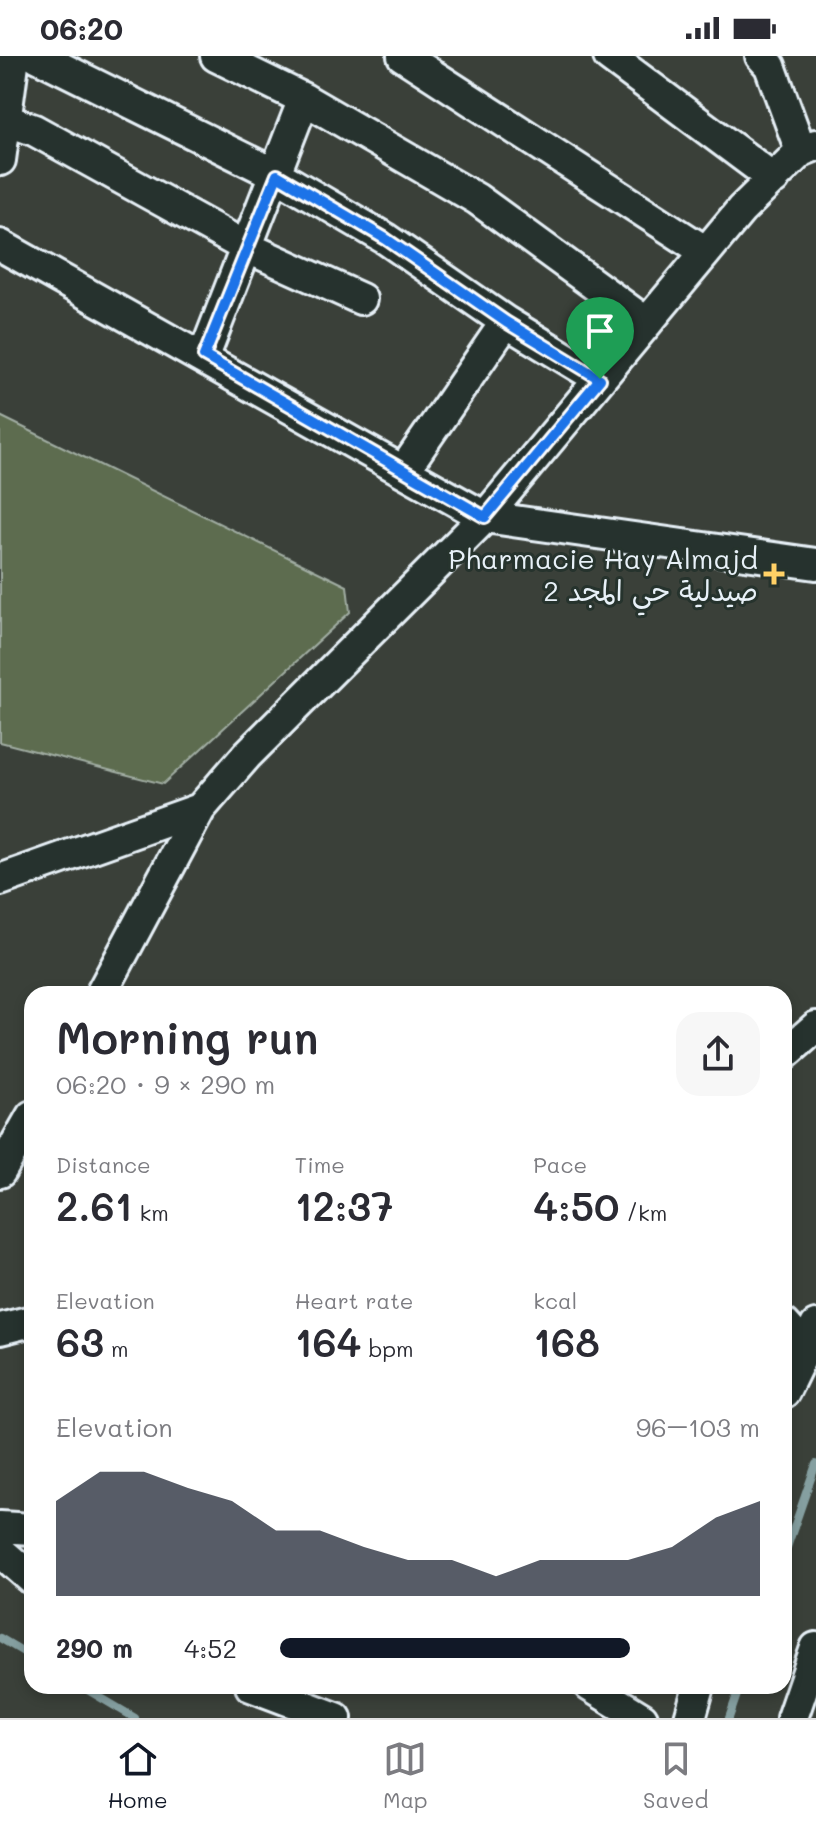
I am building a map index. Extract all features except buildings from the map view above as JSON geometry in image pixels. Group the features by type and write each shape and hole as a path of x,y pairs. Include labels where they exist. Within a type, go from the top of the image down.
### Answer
{"street":[{"path":"0,160 14,56"},
{"path":"37,56 277,175 386,239 506,322 600,379"},
{"path":"216,56 304,99 477,199 647,323"},
{"path":"403,56 706,252"},
{"path":"609,56 774,179"},
{"path":"105,986 200,809 247,755 485,517 741,210 809,148 767,59"},
{"path":"204,356 304,99"},
{"path":"6,120 34,130 246,247 361,299"},
{"path":"0,245 204,356 485,517 816,564"},
{"path":"404,470 506,322"},
{"path":"0,880 200,809"},
{"path":"792,1048 816,1027"},
{"path":"0,1172 24,1130"},
{"path":"0,1329 24,1323"},
{"path":"792,1375 810,1336"},
{"path":"0,1527 24,1528"},
{"path":"0,1551 24,1572"},
{"path":"792,1718 816,1648"},
{"path":"272,1694 336,1718"},
{"path":"603,1694 642,1718"},
{"path":"690,1718 697,1694"}],"green space":[{"path":"0,416 347,586 350,612 163,784 0,742"}],"waterway":[{"path":"792,1533 816,1464"},
{"path":"0,1638 24,1652"},
{"path":"94,1694 135,1718"},
{"path":"729,1718 737,1694"}],"place":[{"name":"Pharmacie Hay Almajd 2 صيدلية حي المجد","path":"774,574"}],"route":[{"path":"277,175 386,239 506,322 600,379 485,517 204,356 277,175"}]}
